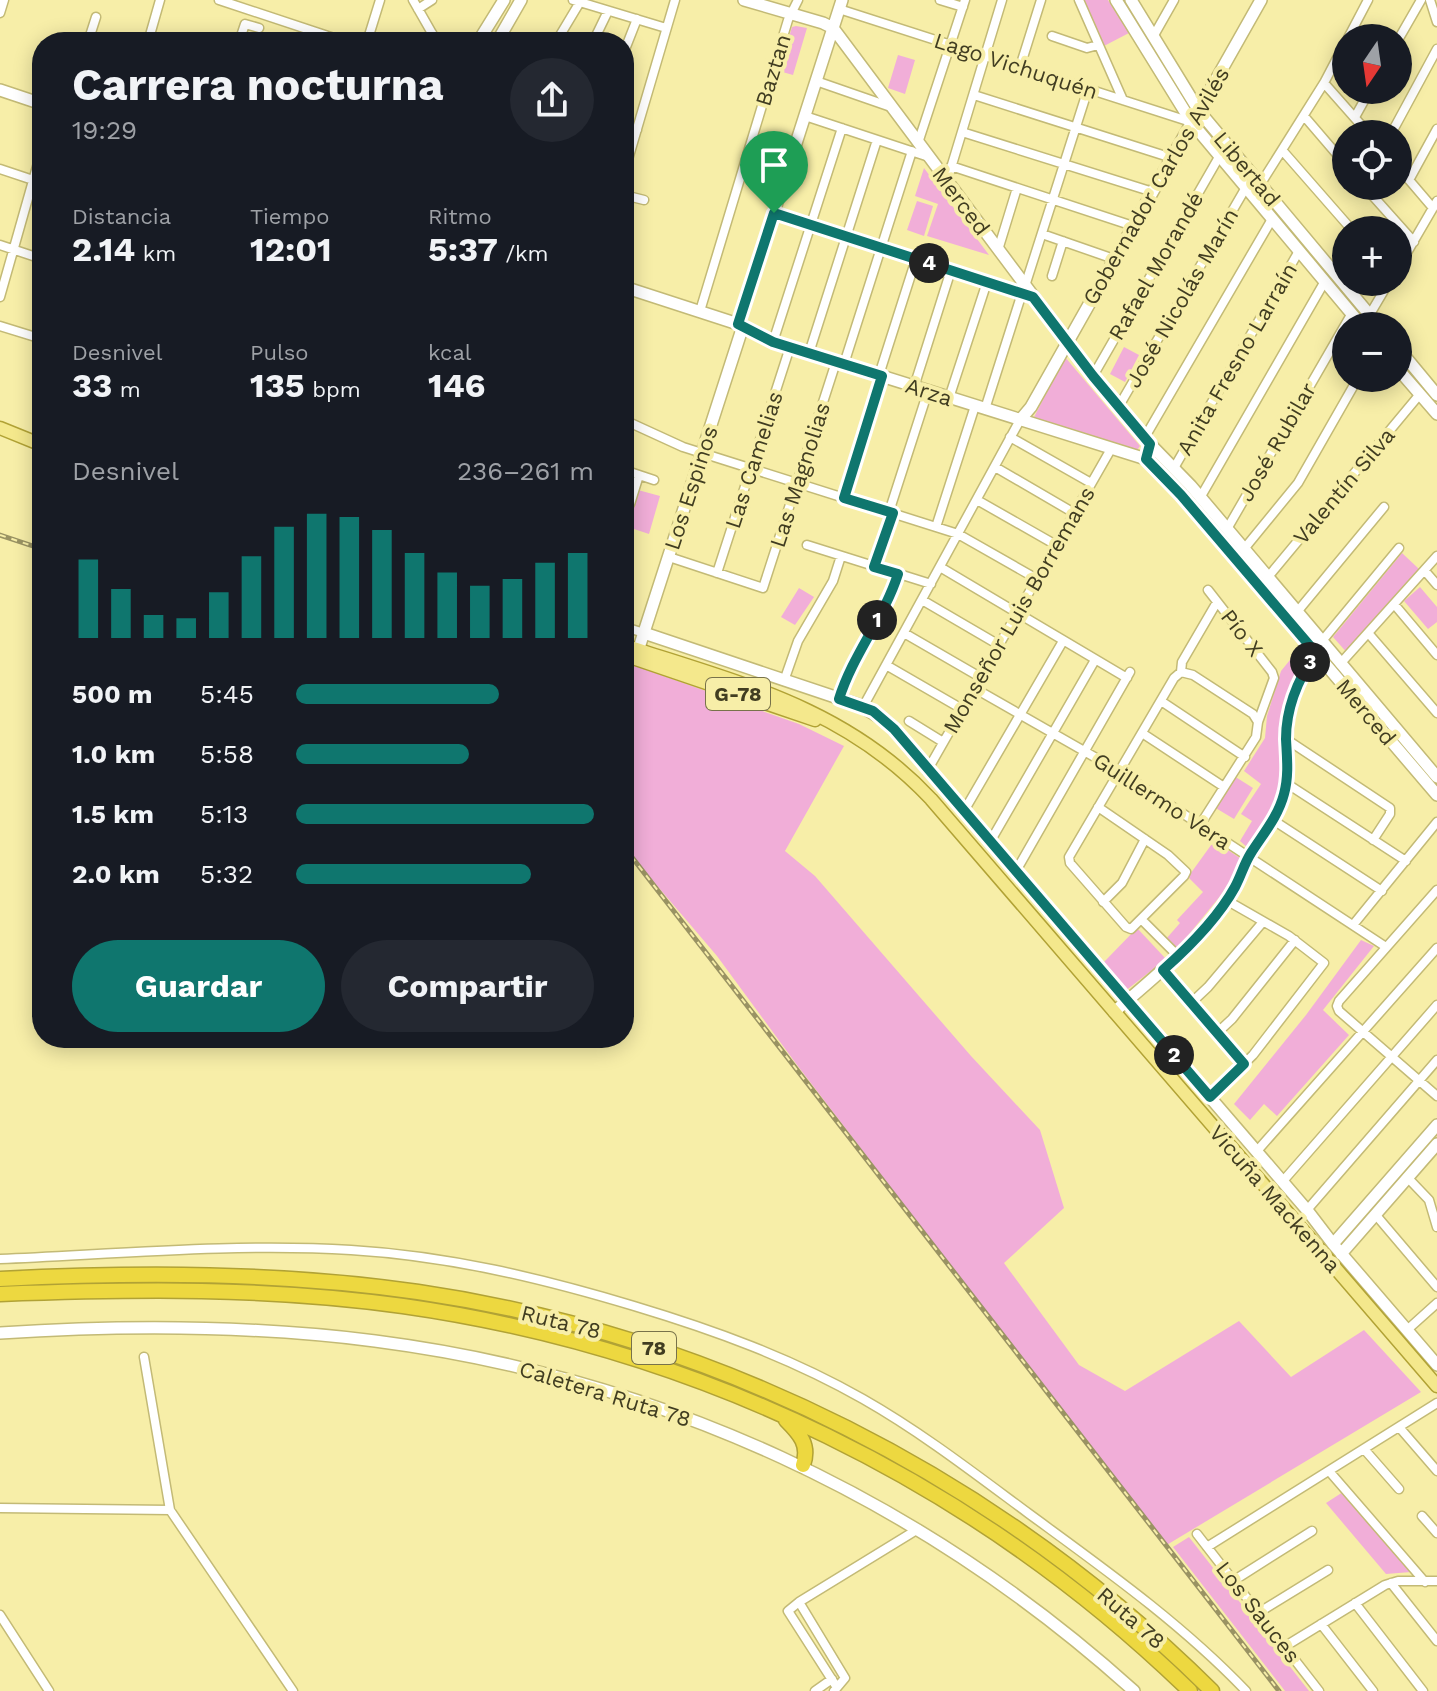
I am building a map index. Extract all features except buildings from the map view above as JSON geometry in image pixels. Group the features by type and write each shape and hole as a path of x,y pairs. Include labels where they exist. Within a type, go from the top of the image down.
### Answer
{"highway":[{"name":"Ruta 78","path":"0,1279 180,1275 284,1279 385,1288 529,1313 617,1336 684,1358 766,1390 838,1423 960,1491 1041,1545 1104,1593 1212,1691"},
{"name":"Ruta 78","path":"0,1294 232,1292 338,1299 427,1310 523,1328 599,1347 682,1374 777,1411 892,1468 1012,1543 1113,1621 1190,1691"},
{"path":"777,1411 802,1438 806,1451 803,1465"}],"main road":[{"path":"0,428 32,440"},
{"path":"0,437 32,442"},
{"name":"Vicuña Mackenna","path":"634,655 783,699 852,732 890,760 922,790 1437,1386"}],"street":[{"path":"0,13 4,0"},
{"path":"151,32 160,0"},
{"path":"219,0 316,32"},
{"path":"370,32 380,0"},
{"path":"413,0 431,32"},
{"path":"418,9 432,0"},
{"path":"484,32 504,0"},
{"path":"503,32 521,0"},
{"path":"634,138 675,0"},
{"path":"744,0 833,28"},
{"name":"Baztan","path":"700,311 798,0"},
{"path":"940,0 964,4"},
{"path":"947,181 1002,0"},
{"path":"1020,67 1041,0"},
{"path":"1079,0 1123,100"},
{"name":"Libertad","path":"1116,0 1219,157 1351,312"},
{"name":"Libertad","path":"1131,0 1195,117 1260,185 1366,312"},
{"path":"1153,37 1174,0"},
{"name":"Gobernador Carlos Avilés","path":"863,707 1010,437 1031,407 1261,0"},
{"name":"José Nicolás Marín","path":"1355,24 1368,0"},
{"path":"1407,24 1421,0"},
{"path":"1430,0 1437,22"},
{"path":"561,32 577,1 666,28"},
{"name":"Lago Vichuquén","path":"841,4 950,45 1123,100 1195,117"},
{"name":"Los Espinos","path":"634,653 644,633 669,557 841,4"},
{"name":"Las Magnolias","path":"717,573 763,588 964,4"},
{"path":"598,32 608,11"},
{"path":"91,32 96,17"},
{"path":"632,32 637,19"},
{"path":"242,32 245,24 259,28"},
{"name":"Merced","path":"833,28 892,107 915,147 929,157 1027,292 1093,376 1297,612 1437,795"},
{"path":"1052,36 1087,48 1098,45"},
{"path":"1399,120 1437,49"},
{"name":"José Nicolás Marín","path":"1119,406 1249,193 1260,185 1332,68"},
{"path":"816,81 892,107"},
{"path":"1324,83 1357,120"},
{"path":"936,527 1027,292 1088,89"},
{"path":"0,90 32,101"},
{"path":"974,95 1172,158"},
{"path":"1355,117 1362,104"},
{"path":"805,116 877,140 915,147"},
{"path":"1304,116 1332,149"},
{"path":"773,342 842,128"},
{"path":"1412,175 1437,129"},
{"path":"962,132 1153,192"},
{"path":"809,353 877,140"},
{"path":"1282,150 1340,216"},
{"name":"Rafael Morandé","path":"1093,376 1219,157"},
{"path":"951,166 1133,226"},
{"path":"0,169 32,180"},
{"path":"1412,183 1435,204 1412,245"},
{"path":"0,297 32,184"},
{"path":"998,250 1017,188"},
{"path":"634,198 644,200"},
{"path":"1376,200 1414,242"},
{"path":"774,213 1027,292"},
{"path":"1146,459 1147,441 1272,219"},
{"path":"1042,234 1114,259"},
{"path":"1052,276 1063,241"},
{"path":"0,245 32,256"},
{"name":"Anita Fresno Larraín","path":"1174,468 1299,251"},
{"path":"844,498 916,259"},
{"path":"914,387 951,270"},
{"path":"1200,498 1325,281"},
{"path":"949,398 987,282"},
{"name":"Arza","path":"634,290 741,325 773,342 1146,459"},
{"path":"0,326 32,336"},
{"name":"Las Camelias","path":"717,573 790,347"},
{"name":"José Rubilar","path":"1227,529 1332,348"},
{"path":"1412,365 1437,395"},
{"path":"1412,385 1437,414"},
{"path":"874,567 928,391"},
{"path":"1244,549 1298,483 1350,392"},
{"name":"Valentín Silva","path":"1268,577 1420,394"},
{"path":"634,424 702,453 958,534 1037,579"},
{"path":"1010,437 1091,483"},
{"name":"Monseñor Luis Borremans","path":"927,771 1111,449"},
{"name":"Merced","path":"1146,459 1340,664 1437,777"},
{"path":"995,467 1074,513"},
{"path":"634,473 654,480"},
{"path":"634,491 639,475"},
{"path":"977,500 1056,545"},
{"path":"1297,612 1384,507"},
{"path":"807,545 931,584"},
{"path":"1114,1012 1178,956 1235,888 1248,857 1273,820 1286,783 1286,739 1294,692 1320,646 1399,548"},
{"path":"784,681 798,641 833,581 841,556"},
{"path":"1340,664 1437,556"},
{"path":"669,557 717,573"},
{"path":"940,567 1095,660 1128,675 1016,871"},
{"path":"1425,571 1437,585"},
{"path":"839,699 851,666 889,600 898,574"},
{"name":"Pío X","path":"1208,590 1273,674 1274,680 1258,722"},
{"path":"922,600 999,645"},
{"path":"1098,807 1178,862 1186,872 1142,920 1129,929 1068,860 1098,807 1161,701 1181,672 1182,662 1217,602"},
{"path":"1394,604 1437,655"},
{"path":"634,630 644,633"},
{"name":"Vicuña Mackenna","path":"644,633 863,707 887,722 1283,1181 1437,1365"},
{"path":"904,633 980,677"},
{"path":"1369,634 1437,713"},
{"path":"964,811 1063,641"},
{"path":"990,842 1095,660"},
{"path":"886,665 962,709"},
{"path":"1181,672 1193,675 1253,714 1258,722 1256,737 1245,757 1200,825"},
{"name":"Guillermo Vera","path":"974,688 1119,772 1386,947"},
{"path":"1161,701 1245,757"},
{"path":"909,721 943,742"},
{"path":"1142,733 1224,787"},
{"path":"1286,739 1391,810 1373,840"},
{"path":"1286,783 1406,861"},
{"path":"1273,820 1382,891"},
{"path":"1353,925 1437,822"},
{"path":"1103,902 1122,883 1145,839"},
{"path":"1437,890 1337,1006 1437,1096"},
{"path":"1210,1097 1244,1064 1323,968 1324,961 1295,940 1226,900"},
{"path":"1142,920 1178,956"},
{"path":"1191,1003 1262,923"},
{"path":"1217,1033 1232,1019 1295,940"},
{"path":"1257,1151 1437,948"},
{"path":"1163,970 1244,1064"},
{"path":"1283,1181 1437,1005"},
{"path":"1307,1210 1437,1060"},
{"path":"1337,1249 1437,1125"},
{"path":"1337,1249 1375,1214 1436,1147"},
{"path":"1407,1177 1429,1200 1437,1227"},
{"path":"1375,1214 1437,1287"},
{"path":"0,1259 270,1248 396,1254 546,1280 720,1333 836,1384 921,1435 1095,1562 1200,1647 1246,1691"},
{"path":"1407,1330 1437,1303"},
{"name":"Caletera Ruta 78","path":"0,1333 111,1328 222,1329 337,1337 435,1350 517,1367 622,1395 718,1429 803,1465 918,1529 1047,1618 1134,1691"},
{"path":"144,1357 170,1510 293,1691"},
{"path":"1207,1547 1437,1403"},
{"path":"1399,1427 1437,1471"},
{"path":"1364,1449 1399,1489"},
{"path":"1329,1471 1425,1582"},
{"path":"0,1508 170,1510"},
{"path":"1422,1516 1437,1533"},
{"path":"834,1685 788,1611 918,1529"},
{"path":"1233,1581 1312,1531"},
{"name":"Los Sauces","path":"1197,1534 1319,1691"},
{"path":"1258,1613 1328,1570"},
{"path":"1284,1647 1391,1583 1437,1581"},
{"path":"1391,1583 1437,1641"},
{"path":"799,1602 845,1678 815,1691"},
{"path":"1355,1603 1423,1691"},
{"path":"0,1615 49,1691"},
{"path":"1321,1624 1373,1691"}],"shaded area":[{"path":"1083,0 1108,0 1129,33 1104,46"},
{"path":"792,27 807,28 793,75 779,71"},
{"path":"898,55 915,60 905,94 888,88"},
{"path":"924,168 989,255 927,236 938,204 915,196"},
{"path":"917,201 933,206 924,236 907,230"},
{"path":"1124,347 1139,355 1125,382 1110,374"},
{"path":"1065,357 1140,446 1135,453 1033,419"},
{"path":"638,490 660,496 649,534 634,529 634,505"},
{"path":"1402,553 1419,569 1349,655 1333,637"},
{"path":"1420,587 1437,607 1437,622 1428,629 1404,601"},
{"path":"799,588 814,597 795,625 781,617"},
{"path":"1303,644 1310,653 1298,676 1282,792 1252,847 1248,848 1240,841 1252,821 1241,814 1261,784 1244,771 1265,738 1267,716 1281,671"},
{"path":"634,666 799,724 844,746 785,851 815,876 971,1056 1040,1130 1064,1208 1004,1263 1079,1365 1125,1391 1239,1321 1291,1377 1364,1330 1421,1392 1165,1546 717,956 634,859"},
{"path":"1234,776 1253,788 1234,819 1214,807"},
{"path":"1214,841 1243,860 1221,895 1177,949 1166,939 1180,923 1177,920 1203,892 1188,877"},
{"path":"1137,928 1166,959 1124,992 1104,962"},
{"path":"1361,940 1374,946 1323,1010 1349,1035 1277,1116 1264,1104 1250,1120 1234,1104 1306,1015"},
{"path":"1343,1492 1411,1572 1386,1574 1326,1503"},
{"path":"1189,1537 1309,1691 1285,1691 1173,1547"}],"railway":[{"path":"0,535 32,546"},
{"path":"634,860 1279,1691"}],"route":[{"path":"774,213 1033,297 1150,444 1146,459 1181,495 1316,653 1291,702 1286,739 1287,775 1279,810 1248,857 1235,888 1188,947 1163,970 1244,1064 1210,1097 894,729 873,711 839,699 847,674 889,600 898,574 874,567 893,513 844,498 882,376 773,342 738,324 774,213"}]}
